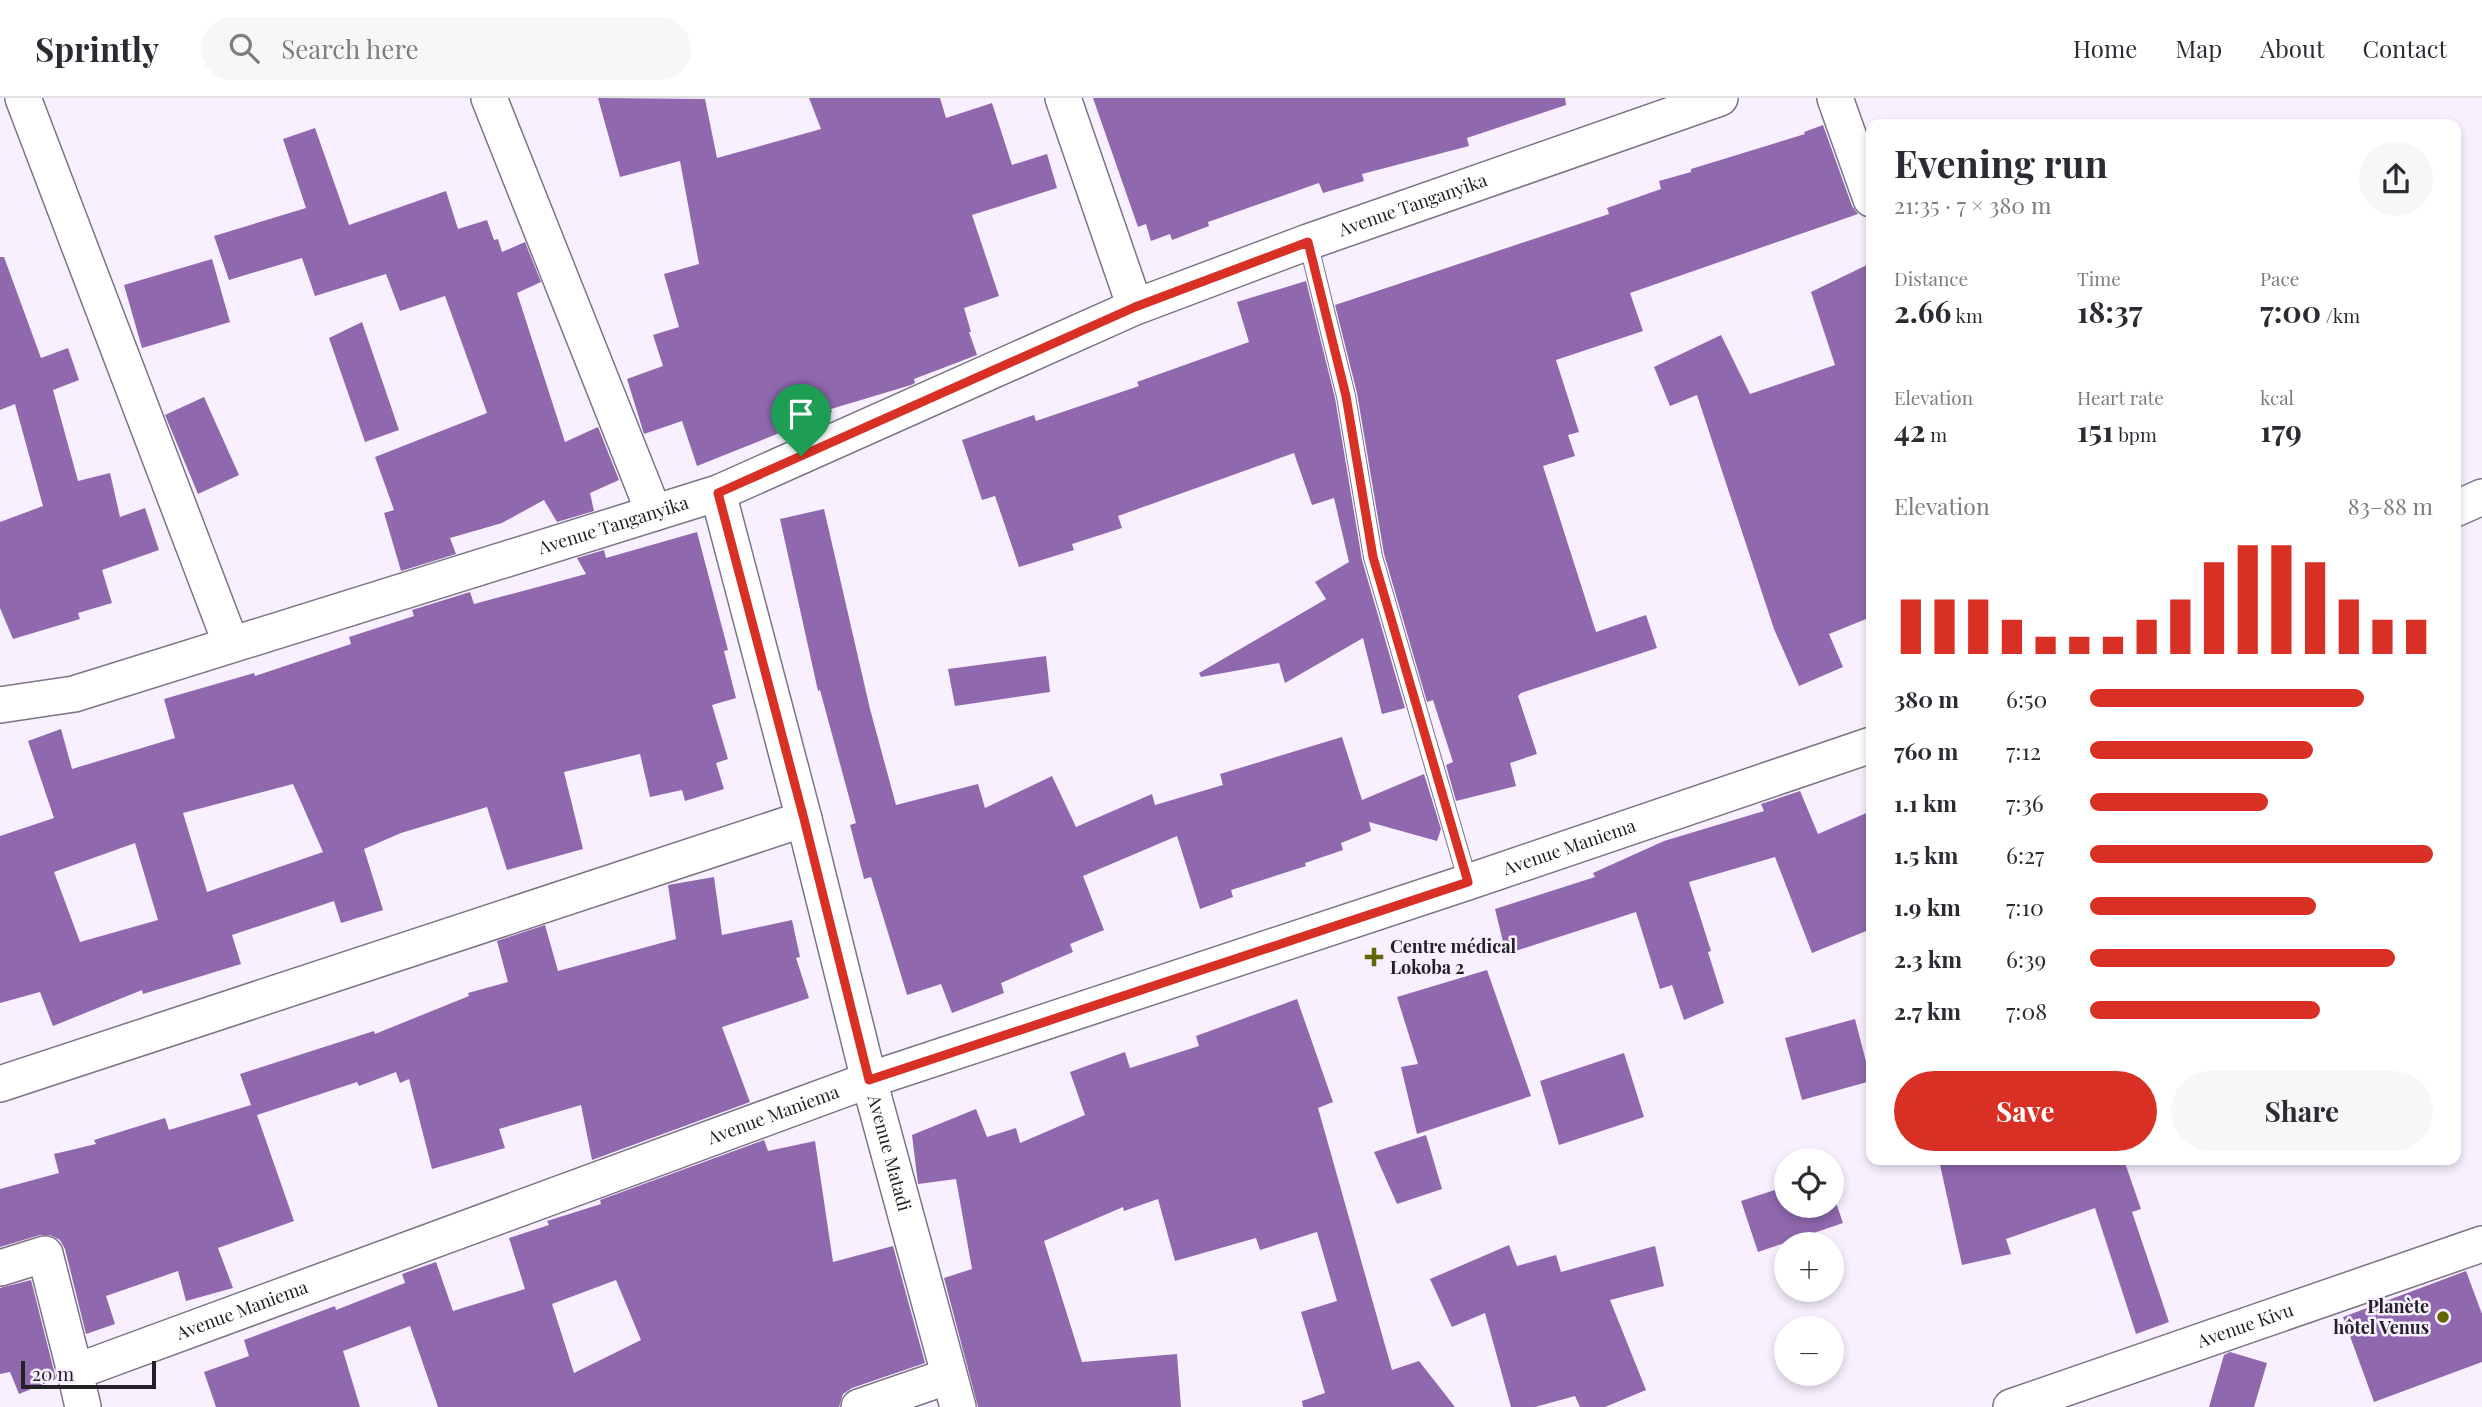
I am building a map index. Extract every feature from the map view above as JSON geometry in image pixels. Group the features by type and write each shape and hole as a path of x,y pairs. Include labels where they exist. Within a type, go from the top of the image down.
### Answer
{"street":[{"path":"23,98 231,644"},
{"path":"489,98 654,513"},
{"path":"1063,98 1135,307"},
{"name":"Avenue Tanganyika","path":"0,705 74,694 718,493 1135,307 1308,242 1720,98"},
{"path":"1835,98 1866,185"},
{"name":"Avenue Matadi","path":"718,493 869,1080 953,1391"},
{"path":"2461,507 2482,498"},
{"name":"Avenue Maniema","path":"75,1372 869,1080 1866,748"},
{"path":"0,1084 804,819"},
{"name":"Avenue Kivu","path":"2011,1407 2482,1244"},
{"path":"0,1268 45,1254 83,1407"},
{"path":"859,1407 953,1391"}],"lane":[{"path":"1308,242 1346,396 1373,557 1468,882"}],"building":[{"path":"598,98 705,99 717,158 821,129 809,98 940,98 946,118 992,103 1012,165 1047,154 1057,188 972,215 999,296 964,308 977,355 914,379 915,383 911,385 831,409 832,412 697,466 682,421 644,434 627,379 663,366 653,335 679,327 664,274 699,264 680,161 620,177"},
{"path":"1093,98 1565,98 1566,105 1467,138 1469,146 1362,174 1364,181 1323,193 1319,183 1208,222 1209,226 1172,240 1170,234 1151,241 1146,224 1138,227"},
{"path":"1823,125 1852,206 1858,214 1630,293 1643,331 1556,360 1579,432 1568,435 1575,456 1543,466 1596,632 1646,615 1657,648 1521,693 1518,696 1537,754 1510,763 1516,786 1456,801 1446,765 1453,762 1433,700 1427,702 1384,554 1357,393 1335,305 1609,214 1607,208 1661,189 1659,181 1805,134 1804,132"},
{"path":"315,128 349,225 446,191 458,229 487,220 494,240 498,239 502,252 525,242 541,282 517,293 565,442 598,427 619,480 590,493 594,511 557,522 544,500 502,523 450,538 456,554 401,571 384,513 394,510 375,457 487,413 445,296 400,311 386,274 315,296 302,258 229,280 214,236 306,208 283,139"},
{"path":"0,257 4,257 41,358 68,348 79,380 53,390 78,481 110,473 120,517 145,508 159,550 102,570 112,603 78,613 80,619 13,639 0,608 0,522 43,506 15,404 0,410"},
{"path":"212,259 230,322 142,348 124,285"},
{"path":"1866,265 1866,619 1829,634 1843,667 1799,686 1774,629 1697,395 1670,406 1654,367 1721,335 1750,394 1835,365 1811,292"},
{"path":"1306,281 1335,398 1362,560 1405,708 1382,714 1363,638 1285,683 1279,663 1201,677 1199,673 1326,599 1315,582 1349,562 1334,498 1312,505 1294,453 1118,516 1122,528 1072,544 1074,550 1019,567 995,496 982,500 962,440 1034,415 1036,421 1139,386 1137,382 1249,342 1237,302"},
{"path":"362,322 399,430 365,442 329,338"},
{"path":"204,397 239,475 198,494 165,415"},
{"path":"824,509 870,709 896,805 978,784 985,808 1052,776 1076,827 1152,794 1155,805 1223,785 1220,774 1342,737 1362,800 1424,774 1441,829 1437,841 1369,822 1371,831 1341,843 1343,850 1305,863 1306,866 1231,890 1233,897 1200,909 1177,836 1083,876 1104,930 1070,944 1073,952 1001,983 1004,993 952,1013 941,984 907,995 871,877 864,879 850,825 856,823 820,690 818,691 780,519"},
{"path":"697,532 728,650 724,651 736,698 712,705 728,759 716,763 724,789 685,801 682,790 650,797 640,754 564,772 583,849 507,870 487,807 401,833 364,849 383,910 341,923 334,901 232,935 241,964 143,994 142,990 53,1026 40,992 0,1003 0,836 54,818 28,741 61,729 72,769 175,738 164,699 254,673 255,676 351,644 349,637 414,616 412,610 470,592 474,604 586,574 577,558 604,550 606,558","holes":["293,784 323,852 207,892 183,813","135,843 158,920 80,942 54,872"]},
{"path":"1046,656 1050,692 955,706 948,669"},
{"path":"1800,791 1818,834 1866,813 1866,931 1812,953 1775,857 1689,882 1724,1003 1684,1020 1672,985 1660,989 1636,912 1506,954 1495,909 1595,877 1593,873 1664,841 1764,811 1761,804"},
{"path":"714,877 722,935 792,920 800,957 796,958 809,998 722,1027 750,1102 592,1160 581,1105 499,1129 505,1148 432,1169 409,1079 400,1083 396,1072 359,1086 357,1082 257,1115 294,1221 218,1248 233,1288 186,1301 178,1271 106,1296 115,1324 86,1334 65,1249 60,1240 50,1235 40,1235 0,1247 0,1189 59,1173 54,1154 96,1144 94,1140 165,1118 169,1130 251,1105 240,1074 374,1031 375,1034 469,996 468,993 508,982 497,941 545,925 558,971 676,939 668,885"},
{"path":"1487,970 1531,1096 1417,1134 1401,1067 1418,1064 1397,997"},
{"path":"1297,999 1333,1102 1318,1108 1392,1370 1419,1361 1455,1407 1303,1407 1302,1401 1325,1393 1301,1312 1337,1301 1317,1232 1260,1250 1256,1238 1175,1261 1158,1199 1124,1211 1123,1207 1044,1241 1082,1362 1177,1354 1181,1407 978,1407 944,1278 972,1269 956,1179 918,1184 912,1135 976,1109 987,1137 1016,1128 1020,1143 1085,1115 1070,1072 1125,1052 1130,1068 1199,1046 1196,1036"},
{"path":"1855,1019 1866,1062 1866,1082 1802,1100 1785,1038"},
{"path":"1624,1053 1644,1117 1559,1145 1540,1081"},
{"path":"1426,1135 1442,1189 1397,1204 1374,1152"},
{"path":"764,1140 768,1151 815,1141 833,1262 893,1246 925,1363 852,1388 843,1394 839,1407 438,1407 410,1326 343,1351 360,1407 216,1407 204,1372 249,1356 244,1340 335,1306 336,1310 405,1283 402,1274 436,1262 453,1311 525,1289 509,1238 549,1225 547,1221 601,1204 600,1200","holes":["616,1280 641,1340 574,1373 552,1304"]},
{"path":"1940,1165 2126,1165 2141,1209 2132,1212 2169,1322 2136,1334 2095,1208 2006,1239 2011,1254 1962,1265"},
{"path":"1774,1190 1774,1218 1841,1218 1843,1223 1817,1232 1774,1232 1774,1247 1758,1252 1741,1201"},
{"path":"1509,1245 1517,1266 1556,1255 1561,1272 1655,1246 1664,1286 1610,1300 1646,1390 1605,1407 1580,1407 1575,1396 1535,1407 1511,1407 1485,1313 1452,1327 1430,1279"},
{"path":"2466,1271 2482,1314 2482,1362 2374,1402 2343,1317"},
{"path":"31,1280 56,1379 19,1394 10,1372 0,1374 0,1288"},
{"path":"2230,1352 2267,1363 2254,1407 2209,1407 2224,1355"}],"place":[{"name":"Centre médical Lokoba 2","path":"1374,957"},
{"name":"Planète hôtel Venus","path":"2443,1317"}],"route":[{"path":"1308,242 1346,396 1373,557 1468,882 869,1080 718,493 801,456 1135,307 1308,242"}]}
